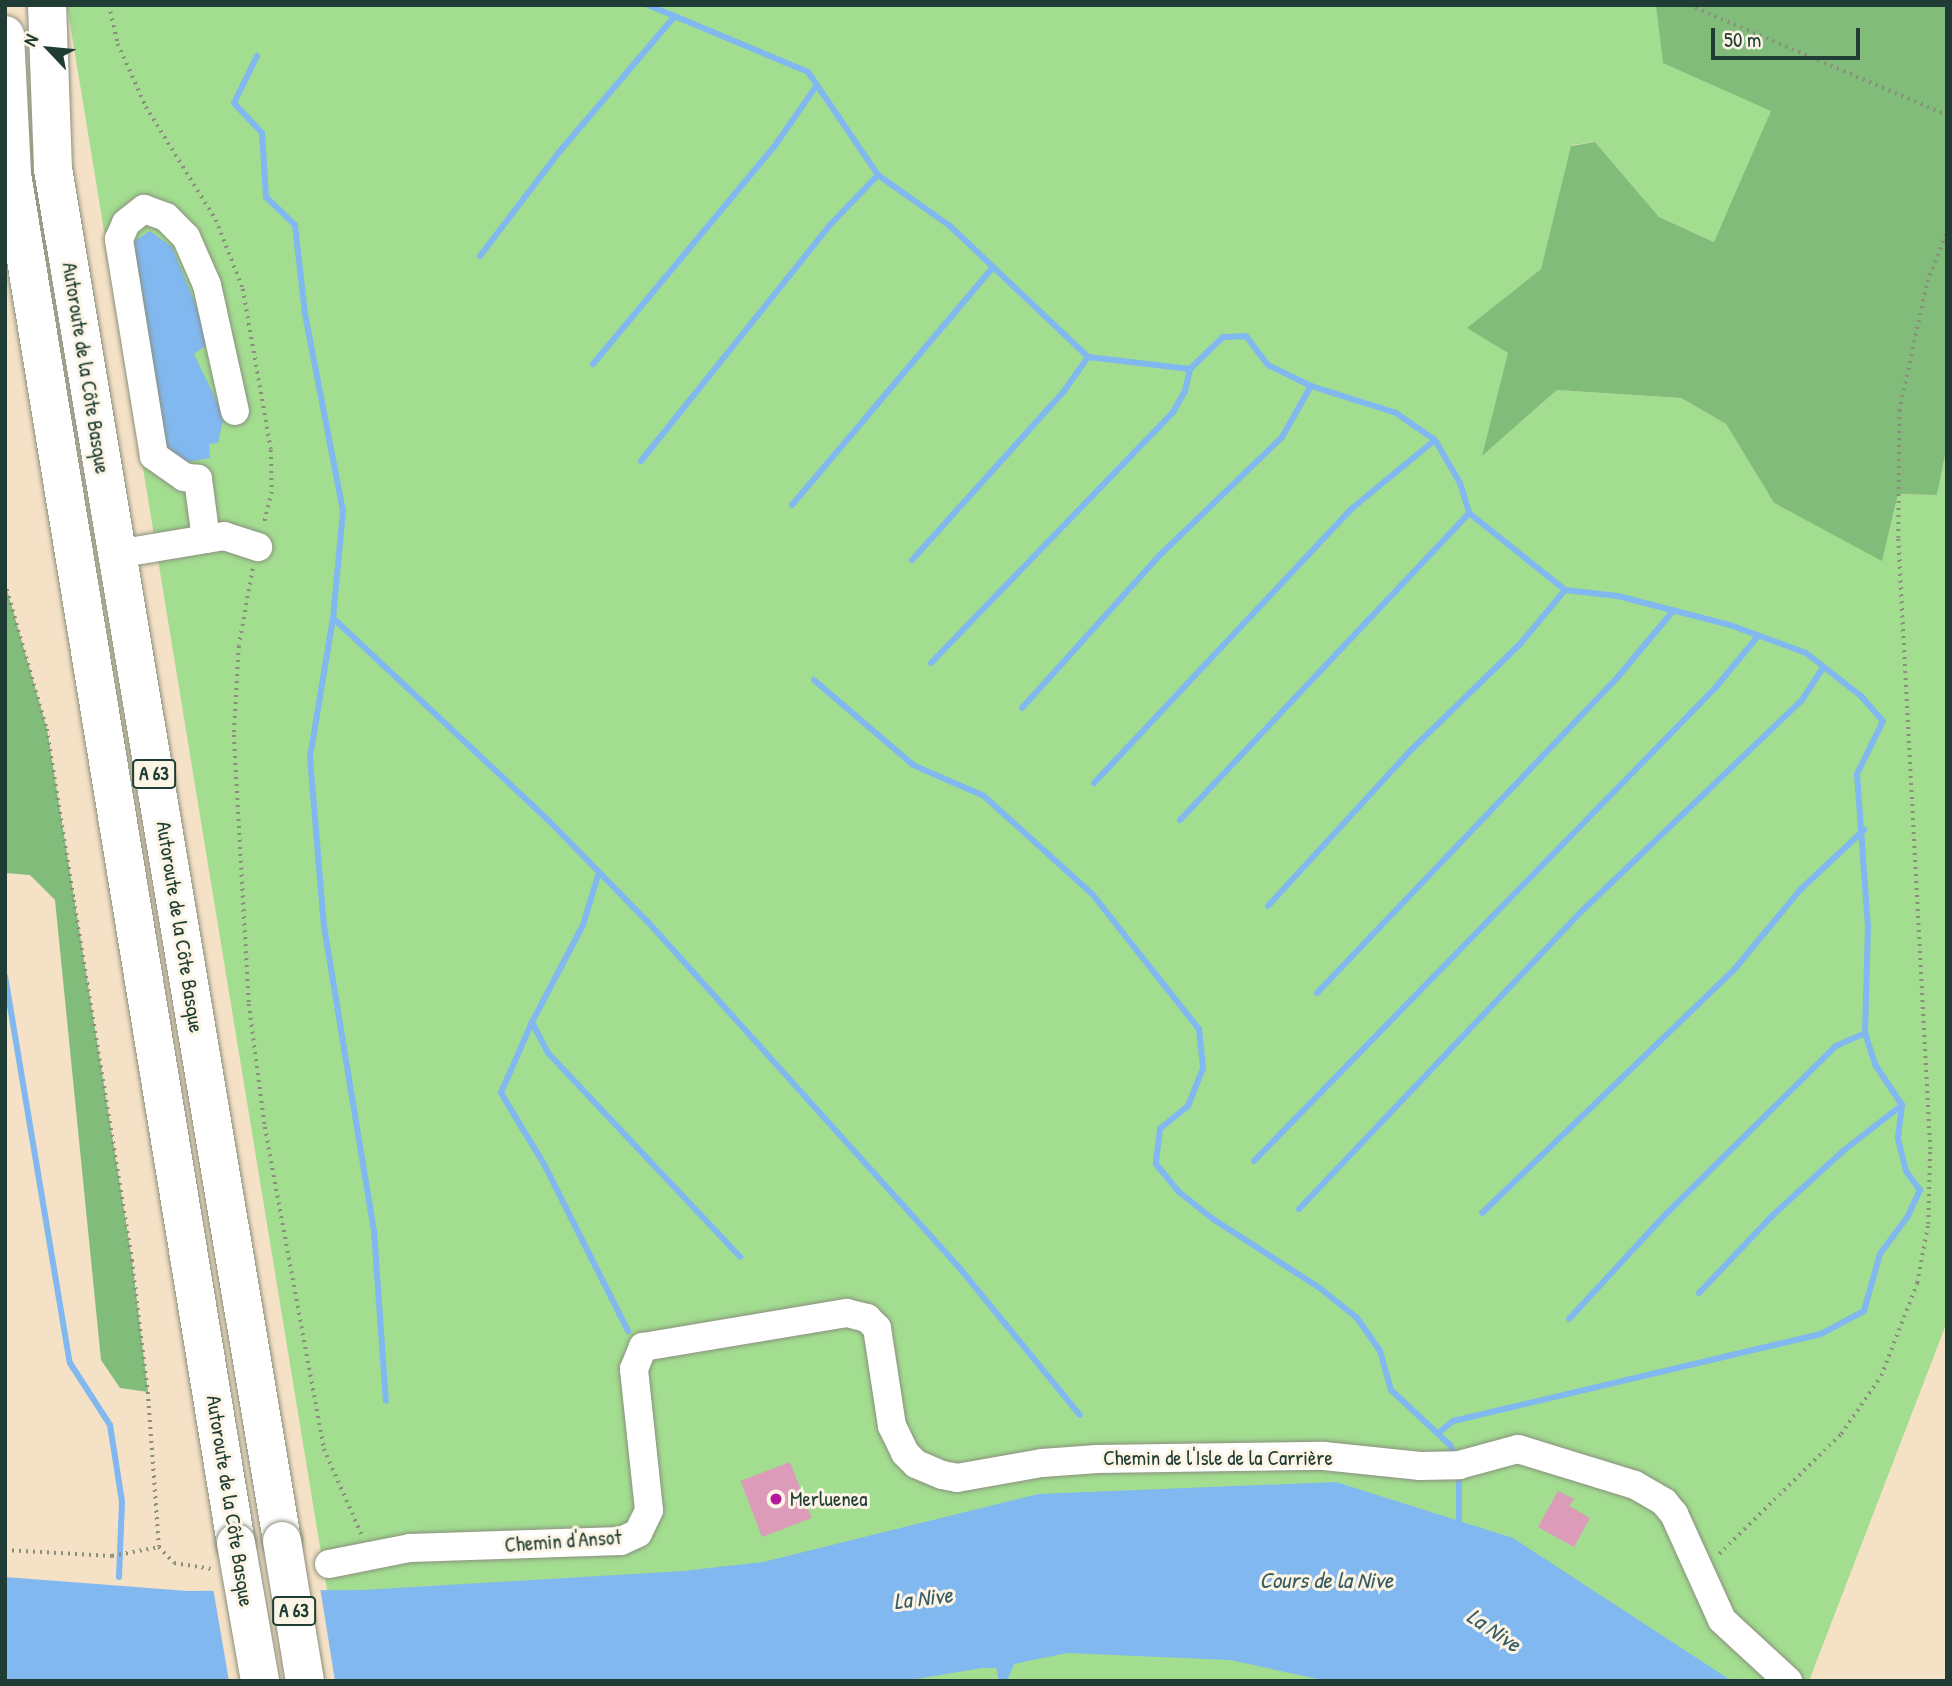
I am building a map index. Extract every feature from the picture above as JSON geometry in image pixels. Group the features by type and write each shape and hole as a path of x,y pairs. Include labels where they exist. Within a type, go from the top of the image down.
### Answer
{"highway":[{"name":"Autoroute de la Côte Basque","path":"47,5 53,169 305,1681"},
{"name":"Autoroute de la Côte Basque","path":"5,35 12,174 260,1681"}],"street":[{"path":"206,539 198,479 184,477 154,456 118,239 125,223 144,209 166,217 186,237 208,285 235,411"},
{"path":"117,554 224,536 258,547"},
{"name":"Chemin de l'Isle de la Carrière","path":"653,1344 826,1315 867,1318 881,1340 892,1426 905,1453 929,1471 957,1478 1042,1463 1097,1459 1324,1456 1420,1466 1478,1463 1518,1449 1531,1451 1635,1485 1664,1502 1729,1628 1788,1681"},
{"name":"Chemin d'Ansot","path":"329,1563 371,1552 621,1541 638,1533 649,1510 634,1369 636,1356 653,1344"}],"path":[{"path":"108,5 118,44 146,107 216,220 243,289 271,450 272,492 258,547 239,646 234,735 249,1004 265,1126 324,1449 371,1552"},
{"path":"1689,5 1947,115"},
{"path":"1699,1572 1813,1465 1858,1412 1881,1376 1907,1313 1928,1224 1930,1149 1898,538 1899,411 1927,282 1947,231"},
{"path":"5,583 47,729 132,1260 148,1392 159,1548 174,1563 209,1569"},
{"path":"5,1550 112,1556 159,1548"}],"green space":[{"path":"67,5 1702,5 1802,48 1714,242 1659,217 1595,142 1572,145 1541,269 1468,328 1509,353 1483,455 1557,390 1681,398 1726,424 1774,503 1882,560 1898,494 1937,495 1947,446 1947,1322 1809,1681 342,1681"},
{"path":"1656,5 1947,5 1947,446 1937,495 1898,494 1882,561 1774,503 1726,424 1681,398 1557,390 1482,456 1508,353 1467,328 1541,269 1571,146 1595,142 1659,217 1714,242 1771,111 1663,63"},
{"path":"5,583 47,729 132,1260 148,1392 120,1388 101,1360 55,900 30,875 5,873"}],"water":[{"path":"150,231 172,247 204,325 205,346 194,354 224,416 218,443 209,444 210,458 175,464 163,457 130,250 136,240"},
{"name":"Cours de la Nive","path":"1336,1482 1513,1538 1732,1681 1327,1681 1230,1660 1067,1653 1014,1664 1007,1681 999,1681 996,1668 982,1668 904,1681 5,1681 5,1577 188,1591 363,1590 683,1571 763,1562 1038,1494"}],"pier":[{"path":"320,1587 335,1681 229,1681 213,1588"}],"building":[{"name":"Merluenea","path":"790,1462 812,1518 762,1537 741,1481"},
{"path":"1558,1491 1574,1499 1569,1506 1590,1518 1574,1547 1538,1527"}],"waterway":[{"path":"648,5 808,72 878,175 950,226 1088,357 1190,369 1223,337 1246,336 1268,365 1311,386 1396,413 1435,440 1460,483 1469,513 1565,590 1618,596 1730,625 1806,653 1861,696 1883,721 1857,774 1868,926 1865,1033 1876,1066 1902,1105 1898,1139 1906,1171 1920,1190 1908,1216 1880,1254 1864,1311 1821,1334 1453,1421 1438,1433"},
{"path":"480,256 560,151 674,17"},
{"path":"257,56 234,103 262,133 266,197 295,225 305,314 343,511 333,618 310,757 324,926 374,1231 386,1401"},
{"path":"593,364 776,144 817,85"},
{"path":"641,461 831,224 878,175"},
{"path":"792,505 993,267"},
{"path":"912,560 1064,391 1088,357"},
{"path":"931,663 1173,412 1185,391 1190,369"},
{"path":"1022,708 1160,555 1282,437 1311,386"},
{"path":"1094,783 1350,510 1435,440"},
{"path":"1180,820 1469,513"},
{"path":"1268,906 1409,752 1521,643 1565,590"},
{"path":"1317,993 1617,678 1673,611"},
{"path":"333,618 550,822 648,922 962,1271 1080,1415"},
{"path":"1254,1161 1716,687 1758,636"},
{"path":"1299,1209 1584,909 1802,700 1822,669"},
{"path":"814,680 913,765 984,796 1093,895 1199,1029 1203,1068 1188,1106 1160,1129 1156,1164 1179,1192 1213,1219 1321,1289 1357,1318 1380,1351 1391,1390 1450,1445 1456,1458"},
{"path":"1482,1213 1733,971 1800,890 1864,830"},
{"path":"599,872 583,925 532,1022 548,1053 740,1257"},
{"path":"5,976 70,1363 110,1425 122,1502 119,1577"},
{"path":"532,1022 501,1093 545,1166 628,1331"},
{"path":"1569,1319 1666,1214 1836,1046 1865,1033"},
{"path":"1699,1293 1773,1215 1843,1151 1902,1105"},
{"path":"1459,1472 1459,1524"}],"place":[{"name":"Merluenea","path":"776,1499"}],"water label":[{"name":"La Nive","path":"923,1598"},
{"name":"La Nive","path":"1494,1630"}]}
